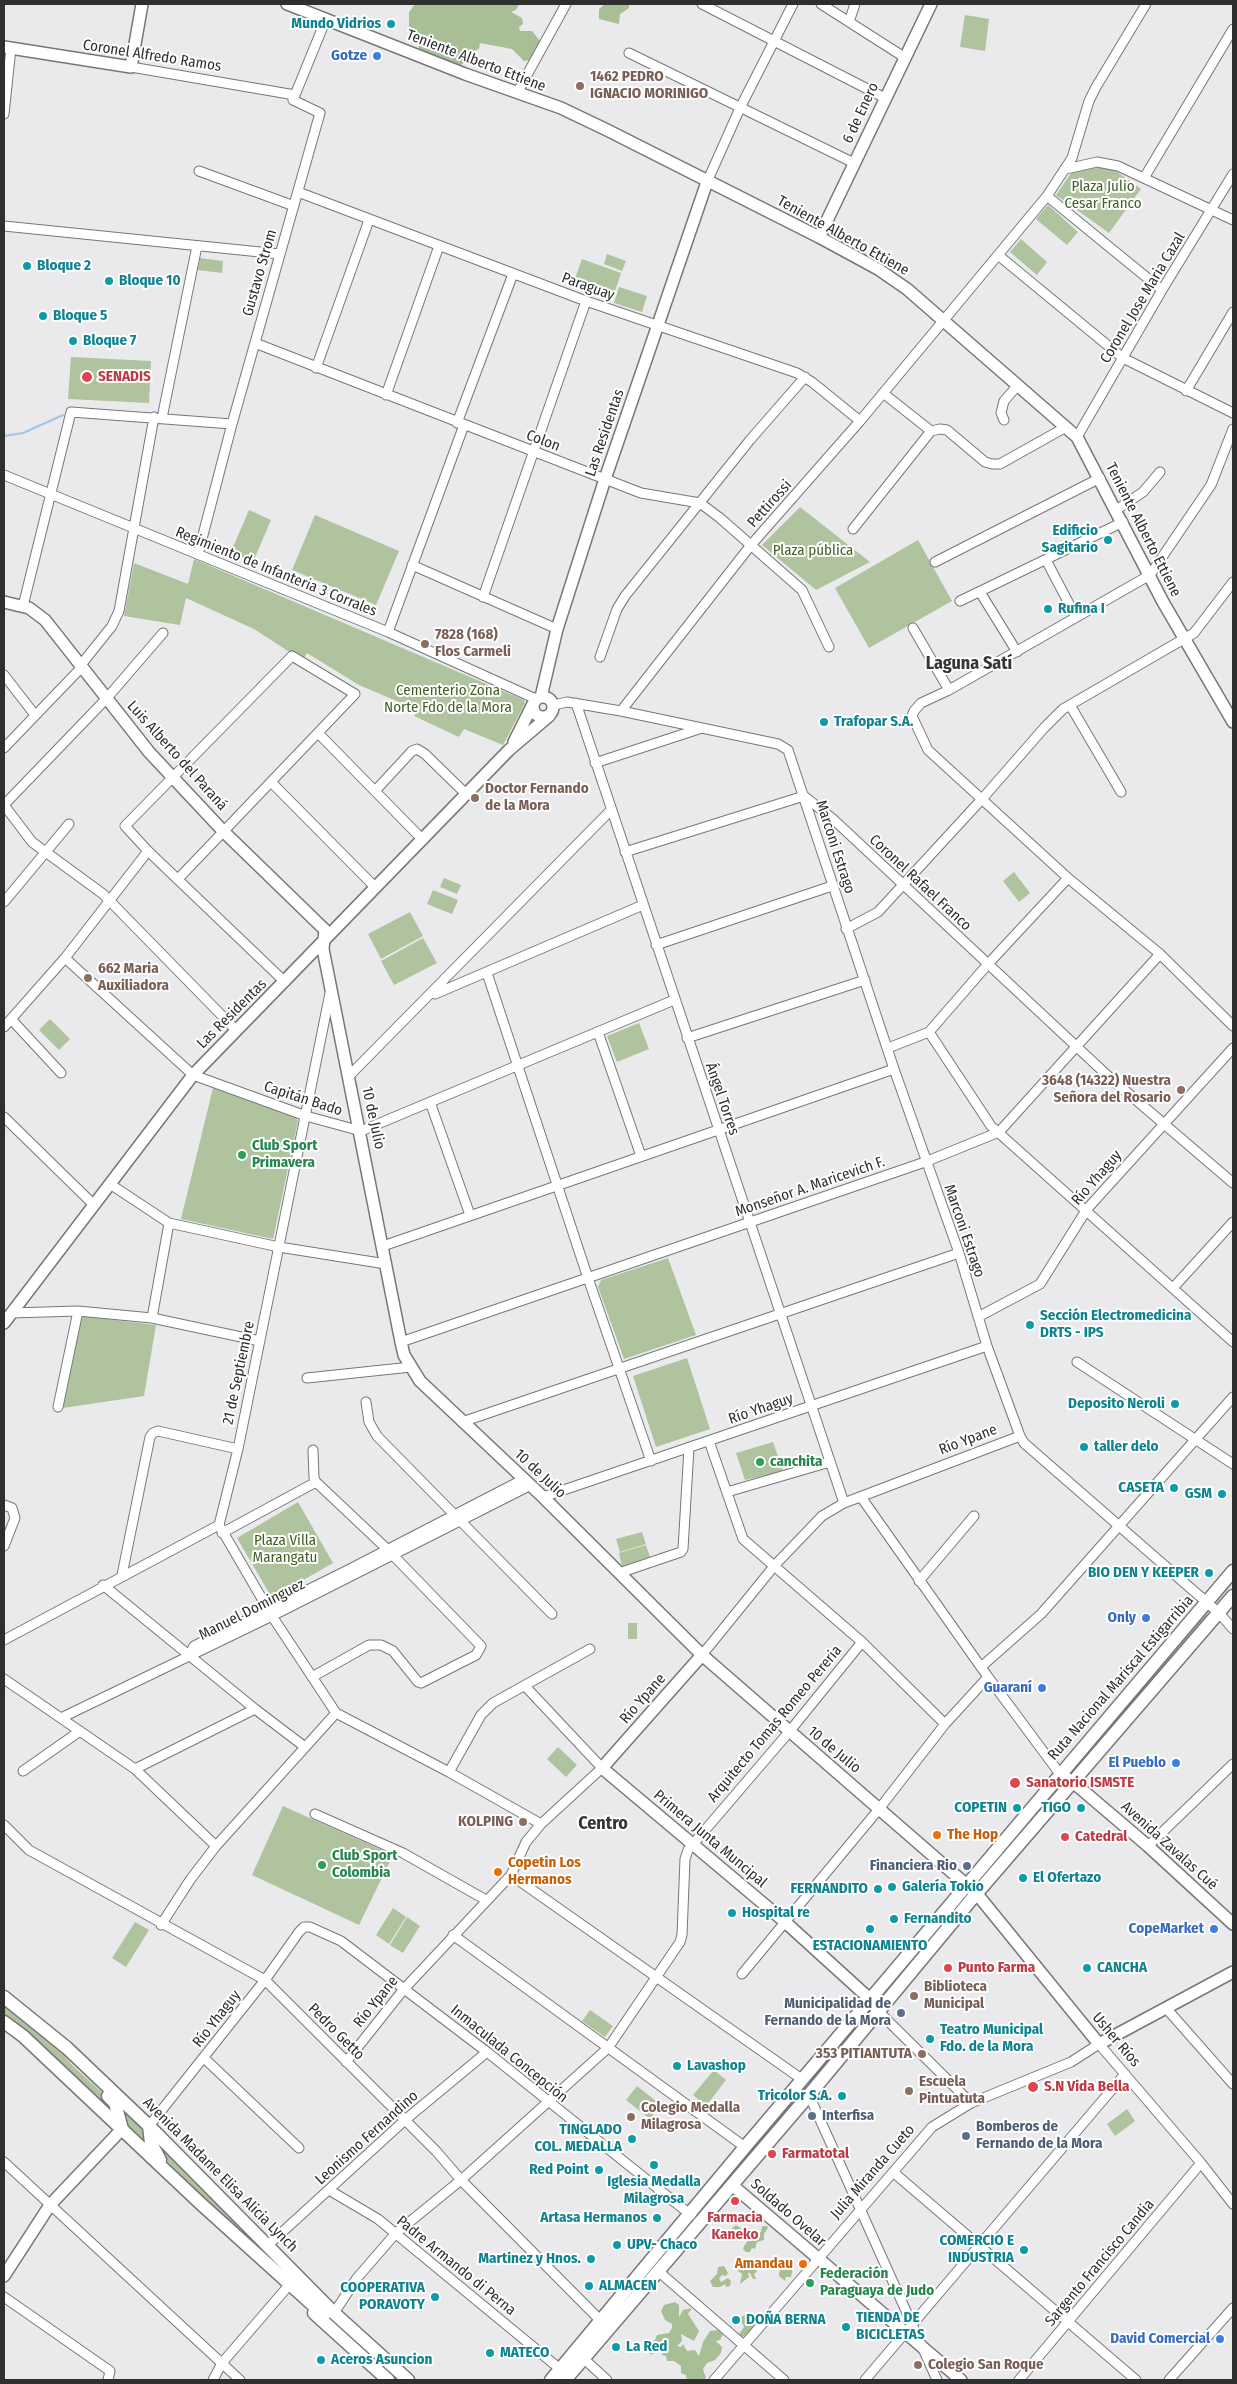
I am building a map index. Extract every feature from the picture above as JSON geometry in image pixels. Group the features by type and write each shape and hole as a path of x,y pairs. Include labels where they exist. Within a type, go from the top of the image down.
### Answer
{"highway":[{"name":"Ruta Nacional Mariscal Estigarribia","path":"551,2380 562,2375 583,2358 809,2095 878,2011 1060,1774 1233,1571"},
{"name":"Ruta Nacional Mariscal Estigarribia","path":"562,2375 601,2321 871,2000 1074,1783 1233,1596"},
{"name":"Avenida Madame Elisa Alicia Lynch","path":"4,1997 66,2048 149,2126 267,2246 294,2283"},
{"name":"Avenida Madame Elisa Alicia Lynch","path":"4,2022 23,2036 200,2203 294,2283 390,2377 408,2380"},
{"path":"66,2048 74,2062 116,2103 122,2129"},
{"path":"149,2126 149,2138 159,2159 195,2194 200,2203"},
{"path":"733,2162 744,2170"},
{"path":"294,2283 313,2284 418,2380"}],"main road":[{"path":"131,67 142,4"},
{"name":"Teniente Alberto Ettiene","path":"287,4 561,108 818,237 893,279 943,319 1078,437 1184,639 1233,722"},
{"name":"6 de Enero","path":"818,237 931,4"},
{"name":"Coronel Alfredo Ramos","path":"7,48 131,67"},
{"name":"Las Residentas","path":"509,750 537,700 604,478 707,182"},
{"name":"Luis Alberto del Paraná","path":"4,602 23,606 37,613 44,620 80,667 107,698 136,738 223,830 325,930 325,938"},
{"path":"548,697 551,711 542,718 536,714 537,700 548,697"},
{"name":"Las Residentas","path":"7,1318 193,1075 509,750 551,711"},
{"name":"10 de Julio","path":"325,938 323,949 361,1131 401,1342 411,1367 420,1381 528,1482 702,1655 972,1890"},
{"name":"Río Ypane","path":"602,1768 702,1655"},
{"name":"Primera Junta Muncipal","path":"602,1768 784,1921 871,2000 878,2011"},
{"name":"Avenida Zavalas Cué","path":"1060,1774 1074,1783 1148,1846 1233,1924"},
{"name":"Usher Ríos","path":"972,1890 1099,2044"},
{"name":"Julia Miranda Cueto","path":"1099,2044 1233,1972"},
{"path":"4,2276 50,2205 122,2129"},
{"name":"Soldado Ovelar","path":"732,2185 818,2259 909,2329 922,2347 962,2380"}],"street":[{"path":"518,93 566,4"},
{"path":"702,4 885,98"},
{"path":"707,182 740,108 793,4"},
{"path":"821,4 904,57"},
{"path":"850,22 855,4"},
{"name":"Pettirossi","path":"621,711 751,545 860,421 1046,196 1072,158 1089,101 1096,87 1146,4"},
{"path":"295,95 326,19"},
{"path":"1144,178 1233,29"},
{"path":"4,114 7,48"},
{"path":"629,53 854,163"},
{"name":"Coronel Alfredo Ramos","path":"131,67 295,95"},
{"name":"Gustavo Strom","path":"198,554 232,424 320,113 293,100 295,95"},
{"path":"1066,168 1087,163 1106,163 1144,178 1233,220"},
{"path":"199,171 294,206"},
{"name":"Coronel Jose Maria Cazal","path":"1078,437 1162,290 1233,174"},
{"name":"Paraguay","path":"298,192 586,301 805,377 860,421"},
{"path":"1046,196 1162,290"},
{"path":"316,368 369,220"},
{"path":"4,226 280,254"},
{"path":"4,748 80,667 112,626 119,611 134,528 197,246"},
{"path":"386,395 439,246"},
{"path":"998,255 1123,358 1233,413"},
{"path":"388,632 513,274"},
{"path":"484,597 586,301"},
{"path":"1186,391 1233,312"},
{"name":"Colon","path":"255,343 641,493 700,503 802,590 829,647"},
{"path":"600,657 621,602 750,440 805,377"},
{"path":"1004,420 1001,413 1004,400 1018,384"},
{"path":"883,393 931,431"},
{"path":"23,606 72,411 232,424"},
{"path":"853,529 931,431 947,430 985,462 1000,464 1066,427"},
{"path":"1233,430 1211,485 1150,575 1017,652 949,690 921,703 914,711 913,722 928,750 1068,878 1160,954 1233,1026"},
{"path":"1116,510 1143,492 1160,472"},
{"name":"Regimiento de Infanteria 3 Corrales","path":"4,475 388,632 537,700"},
{"path":"935,562 1100,478"},
{"path":"960,602 1123,522"},
{"path":"1046,560 1076,617"},
{"path":"412,565 557,629"},
{"path":"846,929 878,912 982,799 1044,728 1070,705 1194,633 1233,582"},
{"path":"980,592 1017,652"},
{"path":"913,628 949,690"},
{"path":"162,633 107,698 4,805 32,842 109,900 236,1030"},
{"path":"178,879 223,830 272,783 354,694 292,656 125,826 148,851 285,982"},
{"path":"4,675 35,715"},
{"path":"551,711 566,702 621,711 703,727 783,746 790,755 804,796 625,852"},
{"name":"Ángel Torres","path":"576,703 610,810 844,1503"},
{"path":"1070,705 1121,792"},
{"path":"595,763 703,727"},
{"path":"318,733 422,839"},
{"path":"375,791 412,752 418,749 466,794"},
{"path":"272,783 376,888"},
{"name":"Coronel Rafael Franco","path":"804,796 833,819 1076,1046 1233,1184"},
{"name":"Marconi Estrago","path":"804,796 846,929 958,1253 987,1346 1020,1436 1024,1443 1219,1613 1233,1629"},
{"path":"349,1076 430,996 610,810"},
{"path":"4,902 47,853 69,824"},
{"path":"4,1027 65,958 148,851"},
{"path":"888,1048 929,1032 988,964 1068,878"},
{"path":"656,945 832,886"},
{"path":"430,996 488,973 643,905"},
{"name":"Monseñor A. Maricevich F.","path":"401,1342 926,1162 999,1132 1160,954"},
{"name":"Capitán Bado","path":"65,958 193,1075 306,1116 361,1131"},
{"path":"488,973 588,1278 651,1461"},
{"path":"687,1038 865,980"},
{"name":"21 de Septiembre","path":"220,1529 238,1449 331,987"},
{"path":"361,1131 674,1000"},
{"path":"11,1019 61,1073"},
{"path":"598,1032 641,1156"},
{"path":"929,1032 991,1126 1233,1342"},
{"name":"Río Yhaguy","path":"978,1317 1040,1284 1086,1209 1233,1048"},
{"path":"383,1246 894,1069"},
{"path":"430,1102 470,1215"},
{"path":"4,1117 93,1204"},
{"path":"110,1184 169,1223 279,1248 386,1264"},
{"path":"1174,1288 1233,1222"},
{"path":"152,1318 169,1223"},
{"path":"462,1422 958,1253"},
{"path":"58,1407 78,1310"},
{"path":"7,1318 78,1310 152,1318 260,1341"},
{"name":"Río Yhaguy","path":"543,1497 987,1346"},
{"path":"1077,1362 1233,1464"},
{"path":"307,1378 411,1367"},
{"path":"981,1667 1042,1614 1233,1397"},
{"path":"366,1402 369,1422 377,1436 552,1614"},
{"path":"122,1575 150,1437 153,1433 158,1432 238,1449"},
{"name":"Río Ypane","path":"702,1655 775,1565 822,1516 844,1503 1020,1436"},
{"path":"709,1440 743,1539 862,1642 946,1724"},
{"path":"619,1572 680,1552 683,1549 688,1448"},
{"path":"312,1677 369,1645 381,1645 393,1651 418,1682 421,1683 476,1655 481,1646 389,1552 316,1482 314,1478 313,1450"},
{"path":"727,1492 830,1462"},
{"path":"4,1640 122,1575 316,1482"},
{"name":"Manuel Dominguez","path":"61,1718 189,1654 198,1652 269,1612 528,1482"},
{"path":"861,1497 919,1581 1060,1774"},
{"path":"4,1505 12,1508 15,1518 4,1546"},
{"path":"919,1581 974,1516"},
{"path":"220,1529 269,1612 336,1712 449,1772 541,1824"},
{"path":"103,1586 305,1747"},
{"name":"Arquitecto Tomas Romeo Pereria","path":"338,2307 357,2278 396,2233 461,2180 608,2048 680,1942 682,1935 685,1859 692,1844 790,1732 862,1642"},
{"path":"449,1772 481,1715 493,1703 590,1649"},
{"path":"742,1974 784,1921 880,1809 946,1724 988,1677"},
{"path":"4,1679 135,1769 216,1846"},
{"name":"Primera Junta Muncipal","path":"525,1686 602,1768"},
{"path":"135,1769 255,1709"},
{"path":"161,1925 190,1880 216,1846 336,1712"},
{"path":"23,1771 80,1731"},
{"path":"1148,1846 1233,1764"},
{"name":"Río Ypane","path":"346,2062 404,1989 511,1875 526,1842 541,1824 602,1768"},
{"path":"315,1814 402,1853 486,1900"},
{"name":"Pedro Getto","path":"4,1825 28,1850 161,1925 265,1980 601,2321"},
{"path":"511,1875 803,2080"},
{"name":"Río Yhaguy","path":"149,2126 265,1980 304,1927"},
{"name":"Inmaculada Concepción","path":"304,1927 316,1928 341,1941 486,2052 691,2214"},
{"path":"453,1935 745,2148"},
{"path":"1166,2008 1233,2084"},
{"path":"878,2011 971,2103"},
{"name":"Usher Ríos","path":"1099,2044 1202,2163 1233,2204"},
{"name":"Julia Miranda Cueto","path":"714,2380 932,2126 971,2103 1071,2062 1099,2044"},
{"name":"Leonismo Fernandino","path":"267,2246 405,2120 486,2052"},
{"path":"204,2058 299,2148"},
{"path":"865,2380 1125,2074"},
{"path":"809,2095 861,2208 909,2329"},
{"path":"4,2162 240,2380"},
{"name":"Sargento Francisco Candia","path":"1019,2380 1202,2163"},
{"path":"893,2172 978,2247 1136,2380"},
{"name":"Padre Armando di Perna","path":"329,2190 378,2219 396,2233 562,2375"},
{"path":"658,2271 784,2380"},
{"path":"213,2380 222,2363 294,2283"},
{"path":"4,2297 109,2376"},
{"path":"1169,2380 1233,2308"},
{"path":"922,2347 937,2380"},
{"path":"583,2358 607,2380"}],"green space":[{"path":"415,4 519,4 516,10 511,12 522,18 523,24 519,27 520,31 532,31 540,41 530,60 524,61 512,49 480,43 479,49 472,52 466,61 460,66 453,66 419,51 417,35 409,30 409,12"},
{"path":"605,4 629,4 629,8 620,14 619,24 599,19 599,9"},
{"path":"965,15 989,19 985,51 960,47"},
{"name":"Plaza Julio Cesar Franco","path":"1096,167 1113,169 1141,189 1109,233 1056,195 1071,173"},
{"path":"1048,205 1078,232 1067,245 1036,219"},
{"path":"1021,239 1047,262 1037,275 1010,252"},
{"path":"607,254 626,261 622,271 604,264"},
{"path":"200,258 223,261 222,273 198,270"},
{"path":"582,259 621,273 612,300 572,287"},
{"path":"619,287 647,296 642,312 614,303"},
{"path":"71,357 151,361 149,403 68,399"},
{"name":"Plaza pública","path":"800,507 870,562 816,590 762,545"},
{"path":"249,510 271,520 253,562 231,552"},
{"path":"315,515 399,551 376,605 292,570"},
{"path":"918,540 952,601 869,648 835,588"},
{"name":"Cementerio Zona Norte Fdo de la Mora","path":"194,559 524,700 525,703 503,745 464,729 459,737 414,716 418,710 359,685 307,653 304,658 291,653 254,629 186,598 180,625 124,616 134,563 188,584"},
{"path":"1014,872 1030,893 1019,902 1003,881"},
{"path":"444,878 461,885 457,894 440,887"},
{"path":"433,890 458,900 452,914 427,904"},
{"path":"410,912 423,936 381,959 368,934"},
{"path":"423,938 437,963 394,985 381,961"},
{"path":"50,1019 70,1039 59,1050 39,1030"},
{"path":"639,1023 649,1049 617,1062 607,1036"},
{"path":"213,1088 296,1118 298,1121 273,1239 181,1219"},
{"path":"668,1258 696,1335 624,1359 598,1287 601,1280"},
{"path":"82,1316 156,1325 144,1396 63,1408 80,1318"},
{"path":"687,1358 710,1429 656,1447 633,1376"},
{"name":"canchita","path":"773,1442 783,1471 745,1480 736,1453"},
{"name":"Plaza Villa Marangatu","path":"298,1502 333,1563 272,1598 237,1538"},
{"path":"642,1532 646,1544 620,1552 616,1539"},
{"path":"646,1545 650,1557 622,1566 619,1553"},
{"path":"1205,1614 1208,1616 1150,1685 1127,1707 1072,1769"},
{"path":"628,1623 637,1623 637,1639 628,1639"},
{"path":"558,1747 577,1765 566,1777 547,1759"},
{"name":"Club Sport Colombia","path":"283,1806 393,1855 359,1925 252,1875"},
{"path":"393,1908 406,1917 389,1944 376,1935"},
{"path":"407,1917 420,1926 403,1953 390,1945"},
{"path":"135,1922 149,1930 126,1967 112,1958"},
{"path":"4,2002 46,2035 73,2066 109,2099 117,2119 4,2018"},
{"path":"590,2010 613,2026 605,2037 582,2021"},
{"path":"714,2070 726,2080 706,2106 693,2095"},
{"path":"637,2086 661,2105 650,2119 626,2100"},
{"path":"121,2105 144,2127 151,2149 124,2125"},
{"path":"1127,2109 1135,2121 1115,2136 1107,2124"},
{"path":"151,2133 269,2258 210,2205 163,2157"},
{"path":"731,2173 714,2197 561,2378 713,2197"},
{"path":"736,2225 742,2229 744,2234 735,2237 731,2229"},
{"path":"762,2226 767,2226 768,2228 764,2234 764,2240 757,2242 755,2249 752,2248 750,2252 746,2252 743,2249 744,2246 752,2236 761,2232"},
{"path":"778,2256 783,2264 785,2262 793,2267 791,2277 786,2277 785,2281 779,2276 780,2268 770,2264 773,2257"},
{"path":"753,2261 757,2271 754,2274 756,2279 753,2279 750,2273 748,2273 749,2277 740,2284 742,2274 737,2270 737,2266 744,2271 744,2267 751,2267 750,2263"},
{"path":"724,2266 728,2273 726,2276 722,2275 719,2278 721,2282 728,2278 731,2281 730,2286 726,2287 725,2284 720,2287 713,2287 710,2281 717,2274 718,2267"},
{"path":"675,2302 679,2305 679,2317 683,2310 692,2308 688,2314 699,2331 694,2341 681,2334 682,2341 677,2346 681,2347 683,2344 687,2351 695,2350 699,2356 703,2342 710,2331 718,2330 723,2334 720,2340 716,2341 722,2347 721,2353 715,2360 707,2363 703,2369 706,2378 703,2380 687,2380 686,2375 681,2373 681,2366 674,2361 667,2361 666,2356 662,2355 663,2345 656,2347 652,2355 646,2351 646,2346 655,2340 657,2335 669,2333 672,2328 672,2324 665,2320 661,2311 664,2305"},
{"path":"746,2314 755,2318 757,2323 748,2334 740,2338 739,2334 744,2327 740,2318"}],"waterway":[{"path":"4,436 23,433 63,415"}],"place":[{"name":"Mundo Vidrios","path":"391,24"},
{"name":"Gotze","path":"377,56"},
{"name":"1462 PEDRO IGNACIO MORINIGO","path":"580,86"},
{"name":"Bloque 2","path":"27,266"},
{"name":"Bloque 10","path":"109,281"},
{"name":"Bloque 5","path":"43,316"},
{"name":"Bloque 7","path":"73,341"},
{"name":"SENADIS","path":"87,377"},
{"name":"Edificio Sagitario","path":"1108,540"},
{"name":"Rufina I","path":"1048,609"},
{"name":"7828 (168) Flos Carmeli","path":"425,644"},
{"name":"Trafopar S.A.","path":"824,722"},
{"name":"Doctor Fernando de la Mora","path":"475,798"},
{"name":"662 Maria Auxiliadora","path":"88,978"},
{"name":"3648 (14322) Nuestra Señora del Rosario","path":"1181,1090"},
{"name":"Club Sport Primavera","path":"242,1155"},
{"name":"Sección Electromedicina DRTS - IPS","path":"1030,1325"},
{"name":"Deposito Neroli","path":"1175,1404"},
{"name":"taller delo","path":"1084,1447"},
{"name":"canchita","path":"760,1462"},
{"name":"CASETA","path":"1174,1488"},
{"name":"GSM","path":"1222,1494"},
{"name":"BIO DEN Y KEEPER","path":"1209,1573"},
{"name":"Only","path":"1146,1618"},
{"name":"Guaraní","path":"1042,1688"},
{"name":"El Pueblo","path":"1176,1763"},
{"name":"Sanatorio ISMSTE","path":"1015,1783"},
{"name":"COPETIN","path":"1017,1808"},
{"name":"TIGO","path":"1081,1808"},
{"name":"KOLPING","path":"523,1822"},
{"name":"The Hop","path":"937,1835"},
{"name":"Catedral","path":"1065,1837"},
{"name":"Club Sport Colombia","path":"322,1865"},
{"name":"Financiera Rio","path":"967,1866"},
{"name":"Copetin Los Hermanos","path":"498,1872"},
{"name":"El Ofertazo","path":"1023,1878"},
{"name":"Galería Tokio","path":"892,1887"},
{"name":"FERNANDITO","path":"878,1889"},
{"name":"Hospital re","path":"732,1913"},
{"name":"Fernandito","path":"894,1919"},
{"name":"ESTACIONAMIENTO","path":"870,1929"},
{"name":"CopeMarket","path":"1214,1929"},
{"name":"Punto Farma","path":"948,1968"},
{"name":"CANCHA","path":"1087,1968"},
{"name":"Biblioteca Municipal","path":"914,1996"},
{"name":"Municipalidad de Fernando de la Mora","path":"901,2013"},
{"name":"Teatro Municipal Fdo. de la Mora","path":"930,2039"},
{"name":"353 PITIANTUTA","path":"922,2054"},
{"name":"Lavashop","path":"677,2066"},
{"name":"S.N Vida Bella","path":"1033,2087"},
{"name":"Escuela Pintuatuta","path":"909,2091"},
{"name":"Tricolor S.A.","path":"842,2096"},
{"name":"Interfisa","path":"812,2116"},
{"name":"Colegio Medalla Milagrosa","path":"631,2117"},
{"name":"Bomberos de Fernando de la Mora","path":"966,2136"},
{"name":"TINGLADO COL. MEDALLA","path":"632,2139"},
{"name":"Farmatotal","path":"772,2154"},
{"name":"Iglesia Medalla Milagrosa","path":"654,2165"},
{"name":"Red Point","path":"599,2170"},
{"name":"Farmacia Kaneko","path":"735,2201"},
{"name":"Artasa Hermanos","path":"657,2218"},
{"name":"UPV- Chaco","path":"617,2245"},
{"name":"COMERCIO E INDUSTRIA","path":"1024,2250"},
{"name":"Martinez y Hnos.","path":"591,2259"},
{"name":"Amandau","path":"803,2264"},
{"name":"Federación Paraguaya de Judo","path":"810,2283"},
{"name":"ALMACEN","path":"589,2286"},
{"name":"COOPERATIVA PORAVOTY","path":"435,2297"},
{"name":"DOÑA BERNA","path":"736,2320"},
{"name":"TIENDA DE BICICLETAS","path":"846,2327"},
{"name":"David Comercial","path":"1220,2339"},
{"name":"La Red","path":"616,2347"},
{"name":"MATECO","path":"490,2353"},
{"name":"Aceros Asuncion","path":"321,2360"},
{"name":"Colegio San Roque","path":"918,2365"}],"district":[{"name":"Laguna Satí","path":"969,664"},
{"name":"Centro","path":"603,1824"}]}
